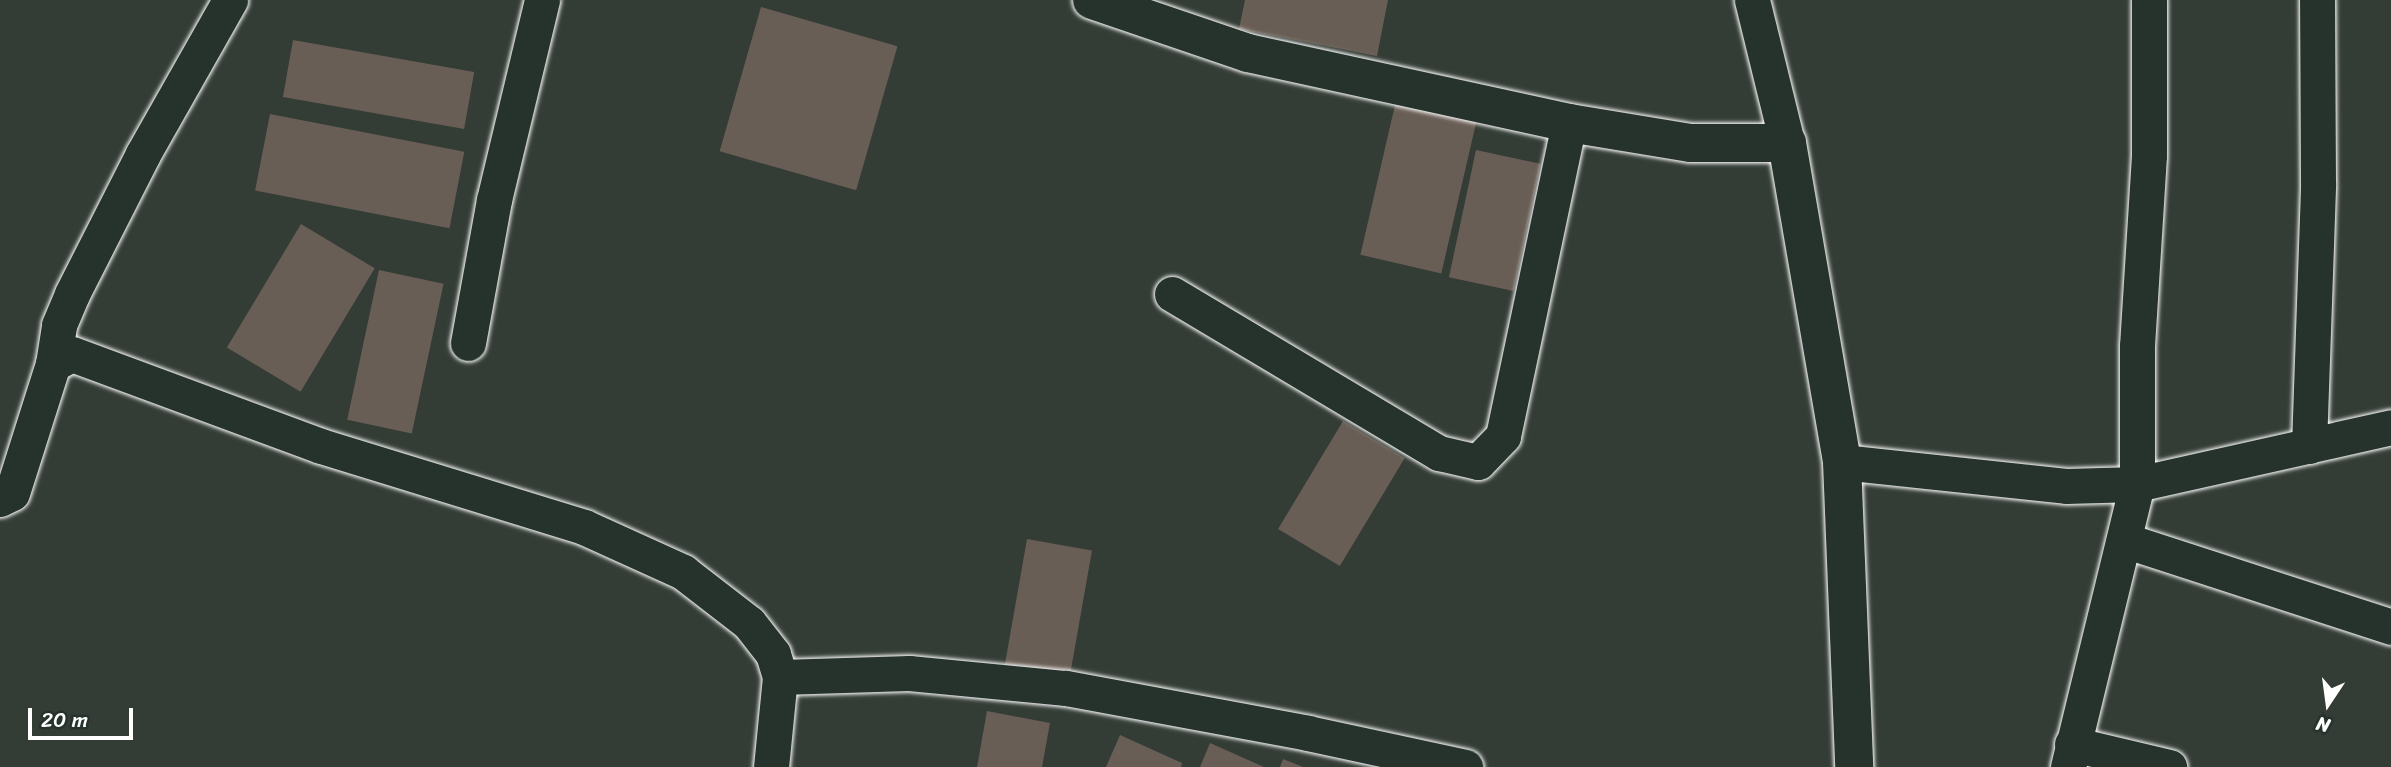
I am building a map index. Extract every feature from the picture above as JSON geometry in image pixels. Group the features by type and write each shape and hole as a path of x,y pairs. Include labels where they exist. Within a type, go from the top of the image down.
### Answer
{"street":[{"path":"0,499 12,494 53,364 59,325 72,294 143,154 230,0"},
{"path":"468,343 494,200 542,0"},
{"path":"1092,0 1248,53 1569,123 1690,143 1787,143"},
{"path":"1752,0 1787,143 1842,462 1854,767"},
{"path":"2149,0 2149,155 2137,346 2137,484 2071,755 2169,767"},
{"path":"2309,446 2318,183 2317,0"},
{"path":"1172,294 1438,453 1478,462 1503,436 1569,123"},
{"path":"53,364 72,354 321,446 584,527 683,572 749,623 773,653 780,677 771,767"},
{"path":"1842,462 2066,486 2137,484 2391,427"},
{"path":"2124,540 2391,627"},
{"path":"780,677 909,673 1066,688 1308,733 1465,767"}],"building":[{"path":"1245,0 1388,0 1377,56 1239,29"},
{"path":"761,7 897,46 856,190 720,151"},
{"path":"293,40 474,72 464,129 283,97"},
{"path":"1398,92 1479,111 1441,273 1360,255"},
{"path":"270,114 464,152 449,228 255,191"},
{"path":"1476,150 1541,164 1514,291 1449,277"},
{"path":"301,224 375,268 301,392 227,347"},
{"path":"379,270 444,284 412,433 347,420"},
{"path":"1343,421 1405,458 1340,566 1278,529"},
{"path":"1027,539 1092,550 1069,678 1004,667"},
{"path":"987,711 1050,723 1042,767 977,767"},
{"path":"1120,735 1182,763 1181,767 1106,767"},
{"path":"1210,743 1264,767 1200,767"},
{"path":"1283,759 1303,767 1280,767"}]}
